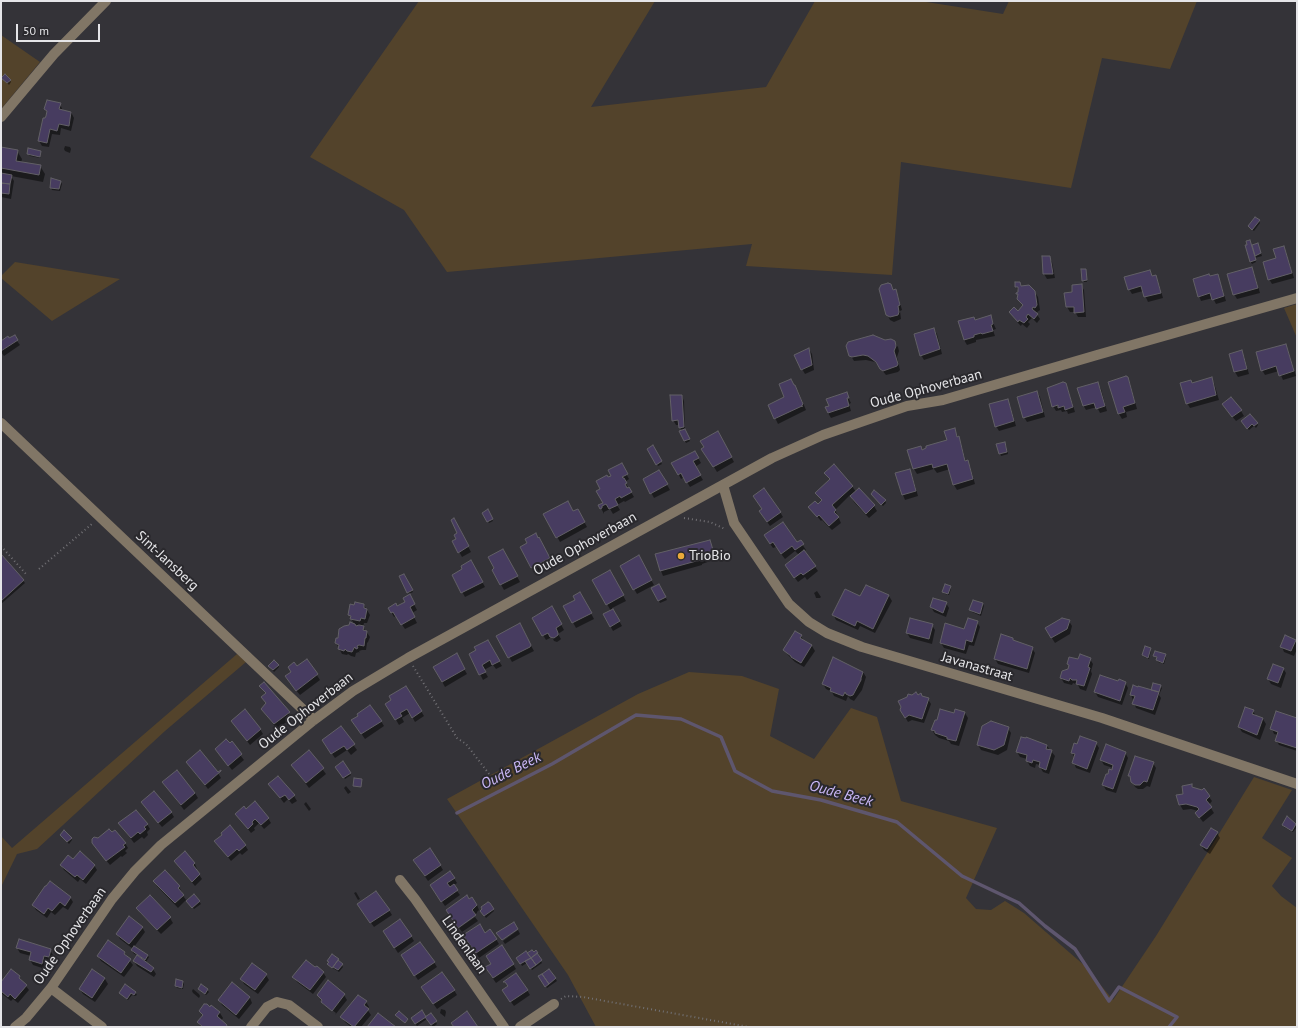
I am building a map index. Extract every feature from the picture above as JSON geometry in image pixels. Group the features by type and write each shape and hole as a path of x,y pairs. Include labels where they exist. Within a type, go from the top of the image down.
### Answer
{"street":[{"path":"1,117 54,54 106,1"},
{"name":"Oude Ophoverbaan","path":"16,1027 26,1018 51,988 112,898 135,871 161,845 314,720 353,691 408,658 772,458 823,436 907,406 943,400 1297,298"},
{"name":"Sint-Jansberg","path":"1,423 314,720"},
{"name":"Javanastraat","path":"723,485 734,523 742,538 789,604 809,622 827,632 862,647 1102,718 1297,784"},
{"name":"Lindenlaan","path":"400,880 415,899 504,1027"},
{"path":"51,988 102,1027"},
{"path":"251,1027 267,1007 277,1002 289,1005 318,1027"},
{"path":"520,1027 554,1004"}],"path":[{"path":"39,569 99,516"},
{"path":"663,518 693,519 710,522 742,538"},
{"path":"1,546 26,574"},
{"path":"408,658 458,738 466,744 493,779"},
{"path":"554,1004 566,996 583,997 749,1027"}],"shaded area":[{"path":"419,1 655,1 591,107 766,87 815,1 920,1 1003,14 1009,1 1197,1 1170,69 1102,58 1071,188 901,162 892,275 746,266 752,244 447,272 404,210 310,157"},
{"path":"1,35 40,62 1,109"},
{"path":"15,262 120,279 52,321 1,278 1,276"},
{"path":"1297,304 1297,338 1284,308"},
{"path":"237,654 246,662 165,731 37,849 17,854 1,887 1,836 12,848"},
{"path":"689,672 742,676 779,689 770,736 814,759 851,708 877,717 901,801 997,828 966,898 976,909 991,910 1005,901 1024,913 1085,966 1113,1000 1156,936 1254,777 1292,790 1262,838 1292,858 1272,886 1281,896 1297,908 1297,1027 596,1027 568,975 447,799 638,694"}],"building":[{"path":"5,74 11,80 7,83 1,78"},
{"path":"47,100 61,103 59,109 71,112 69,126 59,124 57,131 50,129 47,143 38,141 43,118 46,116 47,111 44,109"},
{"path":"1,147 18,150 16,161 41,165 39,175 1,168"},
{"path":"28,148 41,151 40,157 27,154"},
{"path":"1,173 12,175 10,184 1,183"},
{"path":"51,178 61,181 59,189 50,188"},
{"path":"1,183 10,184 9,194 1,193"},
{"path":"1255,217 1260,220 1252,230 1248,226"},
{"path":"1250,240 1256,260 1250,262 1245,245 1247,245 1246,241"},
{"path":"1258,243 1261,253 1255,256 1252,245"},
{"path":"1284,246 1292,273 1268,280 1263,262 1276,258 1273,249"},
{"path":"1042,256 1050,256 1053,274 1043,274"},
{"path":"1252,267 1258,288 1233,295 1227,274"},
{"path":"1081,269 1086,269 1087,280 1082,281"},
{"path":"1150,270 1152,276 1156,275 1161,293 1144,297 1141,286 1128,290 1124,277"},
{"path":"1209,274 1210,276 1218,274 1224,296 1212,300 1210,293 1198,297 1193,279"},
{"path":"1015,282 1020,282 1021,286 1029,285 1035,291 1037,305 1032,309 1038,314 1034,319 1028,314 1026,317 1028,319 1024,323 1019,320 1018,322 1009,312 1014,307 1018,311 1023,305 1017,299 1018,294 1016,293 1018,292 1018,287 1015,287"},
{"path":"888,283 891,284 893,290 896,289 900,305 898,306 898,315 890,317 886,315 879,289 881,285"},
{"path":"1082,284 1084,312 1074,313 1074,307 1066,307 1064,293 1072,292 1072,285"},
{"path":"991,315 993,324 991,325 993,331 974,335 974,337 964,340 958,321 974,317 975,320"},
{"path":"934,328 940,349 920,356 914,334"},
{"path":"15,335 18,340 1,351 1,341 8,336 9,338"},
{"path":"873,335 885,340 891,339 895,341 896,346 894,351 898,364 897,366 883,371 876,362 868,356 849,356 846,346 848,342"},
{"path":"1286,344 1294,371 1279,376 1276,366 1261,371 1256,352"},
{"path":"809,348 812,365 801,370 794,355"},
{"path":"1242,350 1247,369 1234,372 1229,354"},
{"path":"1126,376 1128,377 1135,403 1123,407 1125,412 1118,414 1108,382"},
{"path":"1212,377 1216,395 1186,404 1180,383 1191,380 1192,383"},
{"path":"791,379 803,404 802,406 774,419 768,405 784,397 779,384"},
{"path":"1063,382 1066,383 1073,407 1065,410 1064,406 1058,408 1058,405 1052,407 1047,388"},
{"path":"1098,382 1105,406 1096,409 1094,403 1083,406 1077,388"},
{"path":"1037,391 1043,412 1023,418 1017,397"},
{"path":"847,392 849,406 828,413 825,407 829,406 826,399"},
{"path":"670,395 682,395 684,427 679,428 678,420 672,421"},
{"path":"1231,397 1242,410 1232,417 1222,404"},
{"path":"1008,399 1014,421 995,427 989,404"},
{"path":"1250,414 1258,423 1254,426 1252,424 1247,429 1241,421"},
{"path":"955,428 957,437 959,436 965,461 968,460 973,479 953,485 947,464 933,468 932,464 913,469 907,450 921,446 922,450 926,448 926,446 947,440 944,431"},
{"path":"685,429 690,439 684,441 679,431"},
{"path":"718,431 732,457 713,467 701,449 704,447 700,441"},
{"path":"1005,442 1007,452 999,454 996,444"},
{"path":"653,445 662,461 656,465 647,449"},
{"path":"695,451 699,458 693,461 701,475 686,483 681,473 678,475 671,463"},
{"path":"622,463 628,474 622,477 627,483 625,484 627,488 629,487 632,492 621,498 620,496 615,499 618,505 609,509 606,504 600,509 598,505 603,503 596,491 600,489 596,481 607,475 608,477 611,476 608,470"},
{"path":"834,464 853,486 832,505 836,510 834,512 839,517 829,526 819,515 817,517 808,507 815,501 818,504 822,500 815,493 830,479 824,473"},
{"path":"910,469 916,491 902,495 895,473"},
{"path":"659,470 668,484 650,494 643,479"},
{"path":"764,488 781,512 767,522 759,511 762,509 753,496"},
{"path":"859,488 875,505 866,514 850,496"},
{"path":"874,490 886,500 881,505 871,494"},
{"path":"568,501 573,511 578,509 585,522 556,538 543,514"},
{"path":"488,509 493,519 487,522 482,513"},
{"path":"454,518 469,546 458,553 452,541 456,539 454,535 457,533 451,520"},
{"path":"783,522 797,542 801,540 804,544 795,550 792,546 781,554 773,542 770,544 764,535"},
{"path":"536,533 550,558 531,568 520,547 527,543 525,539"},
{"name":"TrioBio","path":"710,540 714,553 705,556 706,557 700,560 660,571 655,554"},
{"path":"503,549 518,576 500,585 492,570 494,568 488,557"},
{"path":"804,550 816,566 803,575 801,573 794,578 785,565"},
{"path":"1,554 24,580 1,601"},
{"path":"639,555 652,580 633,590 620,566"},
{"path":"471,560 483,582 461,593 452,575 462,569 461,566"},
{"path":"610,570 624,595 606,605 592,580"},
{"path":"404,574 413,590 407,593 399,576"},
{"path":"659,584 666,597 658,601 651,588"},
{"path":"945,584 951,586 948,594 942,592"},
{"path":"866,585 889,595 873,629 857,621 855,626 832,615 845,589 860,596"},
{"path":"580,592 592,613 572,623 563,606 575,600 573,596"},
{"path":"410,594 415,604 410,607 415,617 401,625 393,612 391,613 388,608 396,603 397,606 405,602 403,598"},
{"path":"933,598 947,602 943,613 930,607"},
{"path":"973,600 983,603 980,614 969,610"},
{"path":"355,602 364,604 364,608 367,609 365,619 361,618 360,621 350,619 351,616 348,615 350,604 354,605"},
{"path":"552,606 562,624 556,628 558,635 554,638 550,637 548,633 542,636 532,618"},
{"path":"613,609 620,621 610,627 603,614"},
{"path":"910,618 933,624 929,639 906,633"},
{"path":"968,618 978,621 972,642 966,640 964,650 940,643 945,623 964,629"},
{"path":"1062,618 1070,620 1067,629 1051,638 1045,628"},
{"path":"350,622 356,626 364,626 363,630 367,631 364,646 359,645 356,649 355,647 352,652 345,649 344,651 338,649 339,645 335,643 336,638 338,638 339,629 349,625"},
{"path":"520,623 531,645 530,647 508,658 496,636"},
{"path":"795,631 802,635 800,638 812,645 801,663 783,650"},
{"path":"1001,634 1033,647 1027,669 994,659"},
{"path":"1285,635 1296,640 1291,651 1280,647"},
{"path":"488,640 500,661 492,665 490,660 482,665 486,672 479,675 469,654 476,650 474,647"},
{"path":"1145,646 1151,648 1148,658 1142,655"},
{"path":"1155,651 1166,654 1163,663 1156,660 1157,657 1153,656"},
{"path":"457,653 465,669 442,682 433,667"},
{"path":"1080,654 1091,658 1088,667 1090,668 1084,686 1076,684 1077,680 1072,680 1070,678 1069,681 1060,678 1062,671 1068,669 1069,665 1067,664 1069,657 1078,659"},
{"path":"833,657 863,672 861,680 853,695 850,696 845,692 843,696 830,691 831,688 822,684"},
{"path":"307,659 318,674 296,691 285,676 291,672 288,667 294,662 297,666"},
{"path":"274,660 279,665 273,670 268,666"},
{"path":"1273,664 1284,668 1278,683 1267,679"},
{"path":"1100,675 1126,682 1120,701 1094,692"},
{"path":"264,682 290,712 274,724 261,709 266,703 261,697 266,693 259,686"},
{"path":"1153,683 1161,685 1159,692 1151,690"},
{"path":"1133,685 1159,692 1153,710 1132,704 1135,696 1130,695"},
{"path":"406,686 422,711 412,718 407,709 400,713 402,716 395,720 385,704 391,700 389,696"},
{"path":"916,692 918,695 921,693 922,696 929,698 922,719 909,715 905,718 900,710 901,707 898,701 907,697 908,694 912,695"},
{"path":"370,705 382,721 361,734 351,720"},
{"path":"1245,707 1254,710 1252,714 1263,718 1257,735 1238,727"},
{"path":"245,709 261,729 247,741 231,721"},
{"path":"940,709 954,713 955,709 965,712 956,741 947,739 947,737 931,730 935,720 937,720"},
{"path":"1276,711 1297,718 1297,748 1275,741 1278,732 1270,729"},
{"path":"991,721 1009,727 1004,745 994,750 977,745 982,726"},
{"path":"341,726 355,744 347,750 344,746 331,754 322,740"},
{"path":"1080,736 1097,742 1087,769 1072,763 1075,754 1071,753 1074,743 1077,744"},
{"path":"1021,737 1026,737 1047,745 1046,749 1052,750 1046,770 1039,767 1040,762 1033,760 1032,763 1026,761 1027,755 1016,752"},
{"path":"226,739 230,743 232,741 242,754 228,766 215,749"},
{"path":"1106,744 1126,752 1113,789 1102,785 1106,774 1108,774 1109,769 1112,770 1113,765 1100,760"},
{"path":"200,750 218,772 221,770 205,785 186,762"},
{"path":"309,750 324,768 306,783 291,765"},
{"path":"1135,756 1154,762 1147,782 1144,781 1140,785 1135,785 1131,782 1130,776 1128,776"},
{"path":"343,761 351,773 343,778 335,767"},
{"path":"177,770 195,793 181,805 162,782"},
{"path":"278,776 295,795 289,800 285,795 280,798 268,784"},
{"path":"354,778 362,779 361,787 353,786"},
{"path":"1192,784 1192,787 1202,790 1204,788 1210,796 1206,800 1212,807 1199,818 1195,813 1199,809 1197,807 1186,804 1179,805 1176,795 1183,794 1182,786"},
{"path":"154,791 172,812 158,823 141,802"},
{"path":"255,801 269,818 261,825 255,819 252,822 253,824 248,829 235,814 244,806 246,809"},
{"path":"136,810 148,824 144,827 146,829 140,834 138,832 131,838 118,823"},
{"path":"1287,816 1296,824 1292,831 1282,825"},
{"path":"230,825 246,845 239,851 237,849 228,857 214,841 222,835 221,833"},
{"path":"1211,828 1218,832 1207,849 1200,845"},
{"path":"109,829 112,832 115,830 126,843 123,845 125,847 106,861 92,843 92,839 94,837 98,838"},
{"path":"64,830 72,838 67,842 60,835"},
{"path":"430,848 441,865 425,876 413,860"},
{"path":"80,851 95,865 83,880 77,875 75,877 60,865 68,855 73,859"},
{"path":"185,851 195,863 193,865 200,874 192,882 174,861"},
{"path":"165,870 180,886 178,888 184,895 175,903 153,881"},
{"path":"450,871 455,878 447,883 450,887 454,884 458,890 441,902 430,885"},
{"path":"50,881 71,897 65,906 60,902 52,911 48,908 44,914 32,905"},
{"path":"376,891 390,910 370,923 357,904"},
{"path":"194,894 200,901 192,908 186,901"},
{"path":"150,895 171,917 157,930 136,908"},
{"path":"467,895 469,899 472,897 477,905 472,910 476,915 458,928 446,910"},
{"path":"488,902 494,909 484,916 480,911 482,909 481,907"},
{"path":"129,916 143,927 129,944 116,934"},
{"path":"400,919 412,936 394,948 383,931"},
{"path":"514,922 518,929 502,940 496,933"},
{"path":"480,924 485,933 490,929 497,939 476,953 463,935"},
{"path":"19,939 51,949 49,957 44,956 42,964 29,960 31,952 16,948"},
{"path":"108,940 125,952 124,954 131,959 121,973 97,956"},
{"path":"420,942 435,962 414,976 401,955"},
{"path":"502,945 514,964 493,978 485,967 491,964 486,956"},
{"path":"134,946 148,955 145,960 131,950"},
{"path":"532,950 534,952 536,950 538,953 531,958 527,953"},
{"path":"526,951 531,958 520,964 516,958"},
{"path":"537,953 542,960 536,965 531,958"},
{"path":"332,954 339,959 332,968 327,964 329,962 327,961"},
{"path":"137,955 154,968 151,972 133,961"},
{"path":"531,958 536,965 530,969 525,961"},
{"path":"306,960 324,972 310,990 292,977"},
{"path":"338,960 343,964 338,970 333,967"},
{"path":"252,963 267,974 255,990 240,979"},
{"path":"11,969 20,976 19,978 27,985 15,999 10,994 8,997 1,991 1,982"},
{"path":"92,969 105,978 92,998 79,989"},
{"path":"549,969 556,978 549,984 542,974"},
{"path":"442,972 455,990 433,1004 421,987"},
{"path":"516,973 528,990 510,1002 502,990 508,986 505,982 503,982"},
{"path":"542,974 549,984 545,987 538,976"},
{"path":"176,979 183,981 182,988 175,986"},
{"path":"328,980 345,994 332,1011 321,1002 322,1000 317,995"},
{"path":"232,982 250,997 236,1015 218,1000"},
{"path":"125,984 136,992 134,995 131,993 127,999 119,993"},
{"path":"201,984 208,989 205,994 198,989"},
{"path":"358,995 367,1001 364,1005 369,1009 354,1027 340,1017"},
{"path":"204,1004 207,1004 210,1007 211,1005 220,1012 217,1016 227,1025 226,1027 203,1027 197,1022 203,1015 199,1011"},
{"path":"422,1010 426,1017 415,1024 411,1018"},
{"path":"399,1011 408,1019 405,1023 395,1015"},
{"path":"467,1011 478,1027 454,1027 451,1023"},
{"path":"378,1013 396,1027 367,1027"},
{"path":"431,1013 437,1021 431,1025 425,1017"}],"waterway":[{"name":"Oude Beek","path":"457,813 552,764 636,715 681,719 721,737 735,771 772,791 821,800 897,822 962,876 1019,903 1045,926 1075,949 1109,1001 1119,987 1177,1017 1169,1027"}],"place":[{"name":"TrioBio","path":"681,556"}]}
